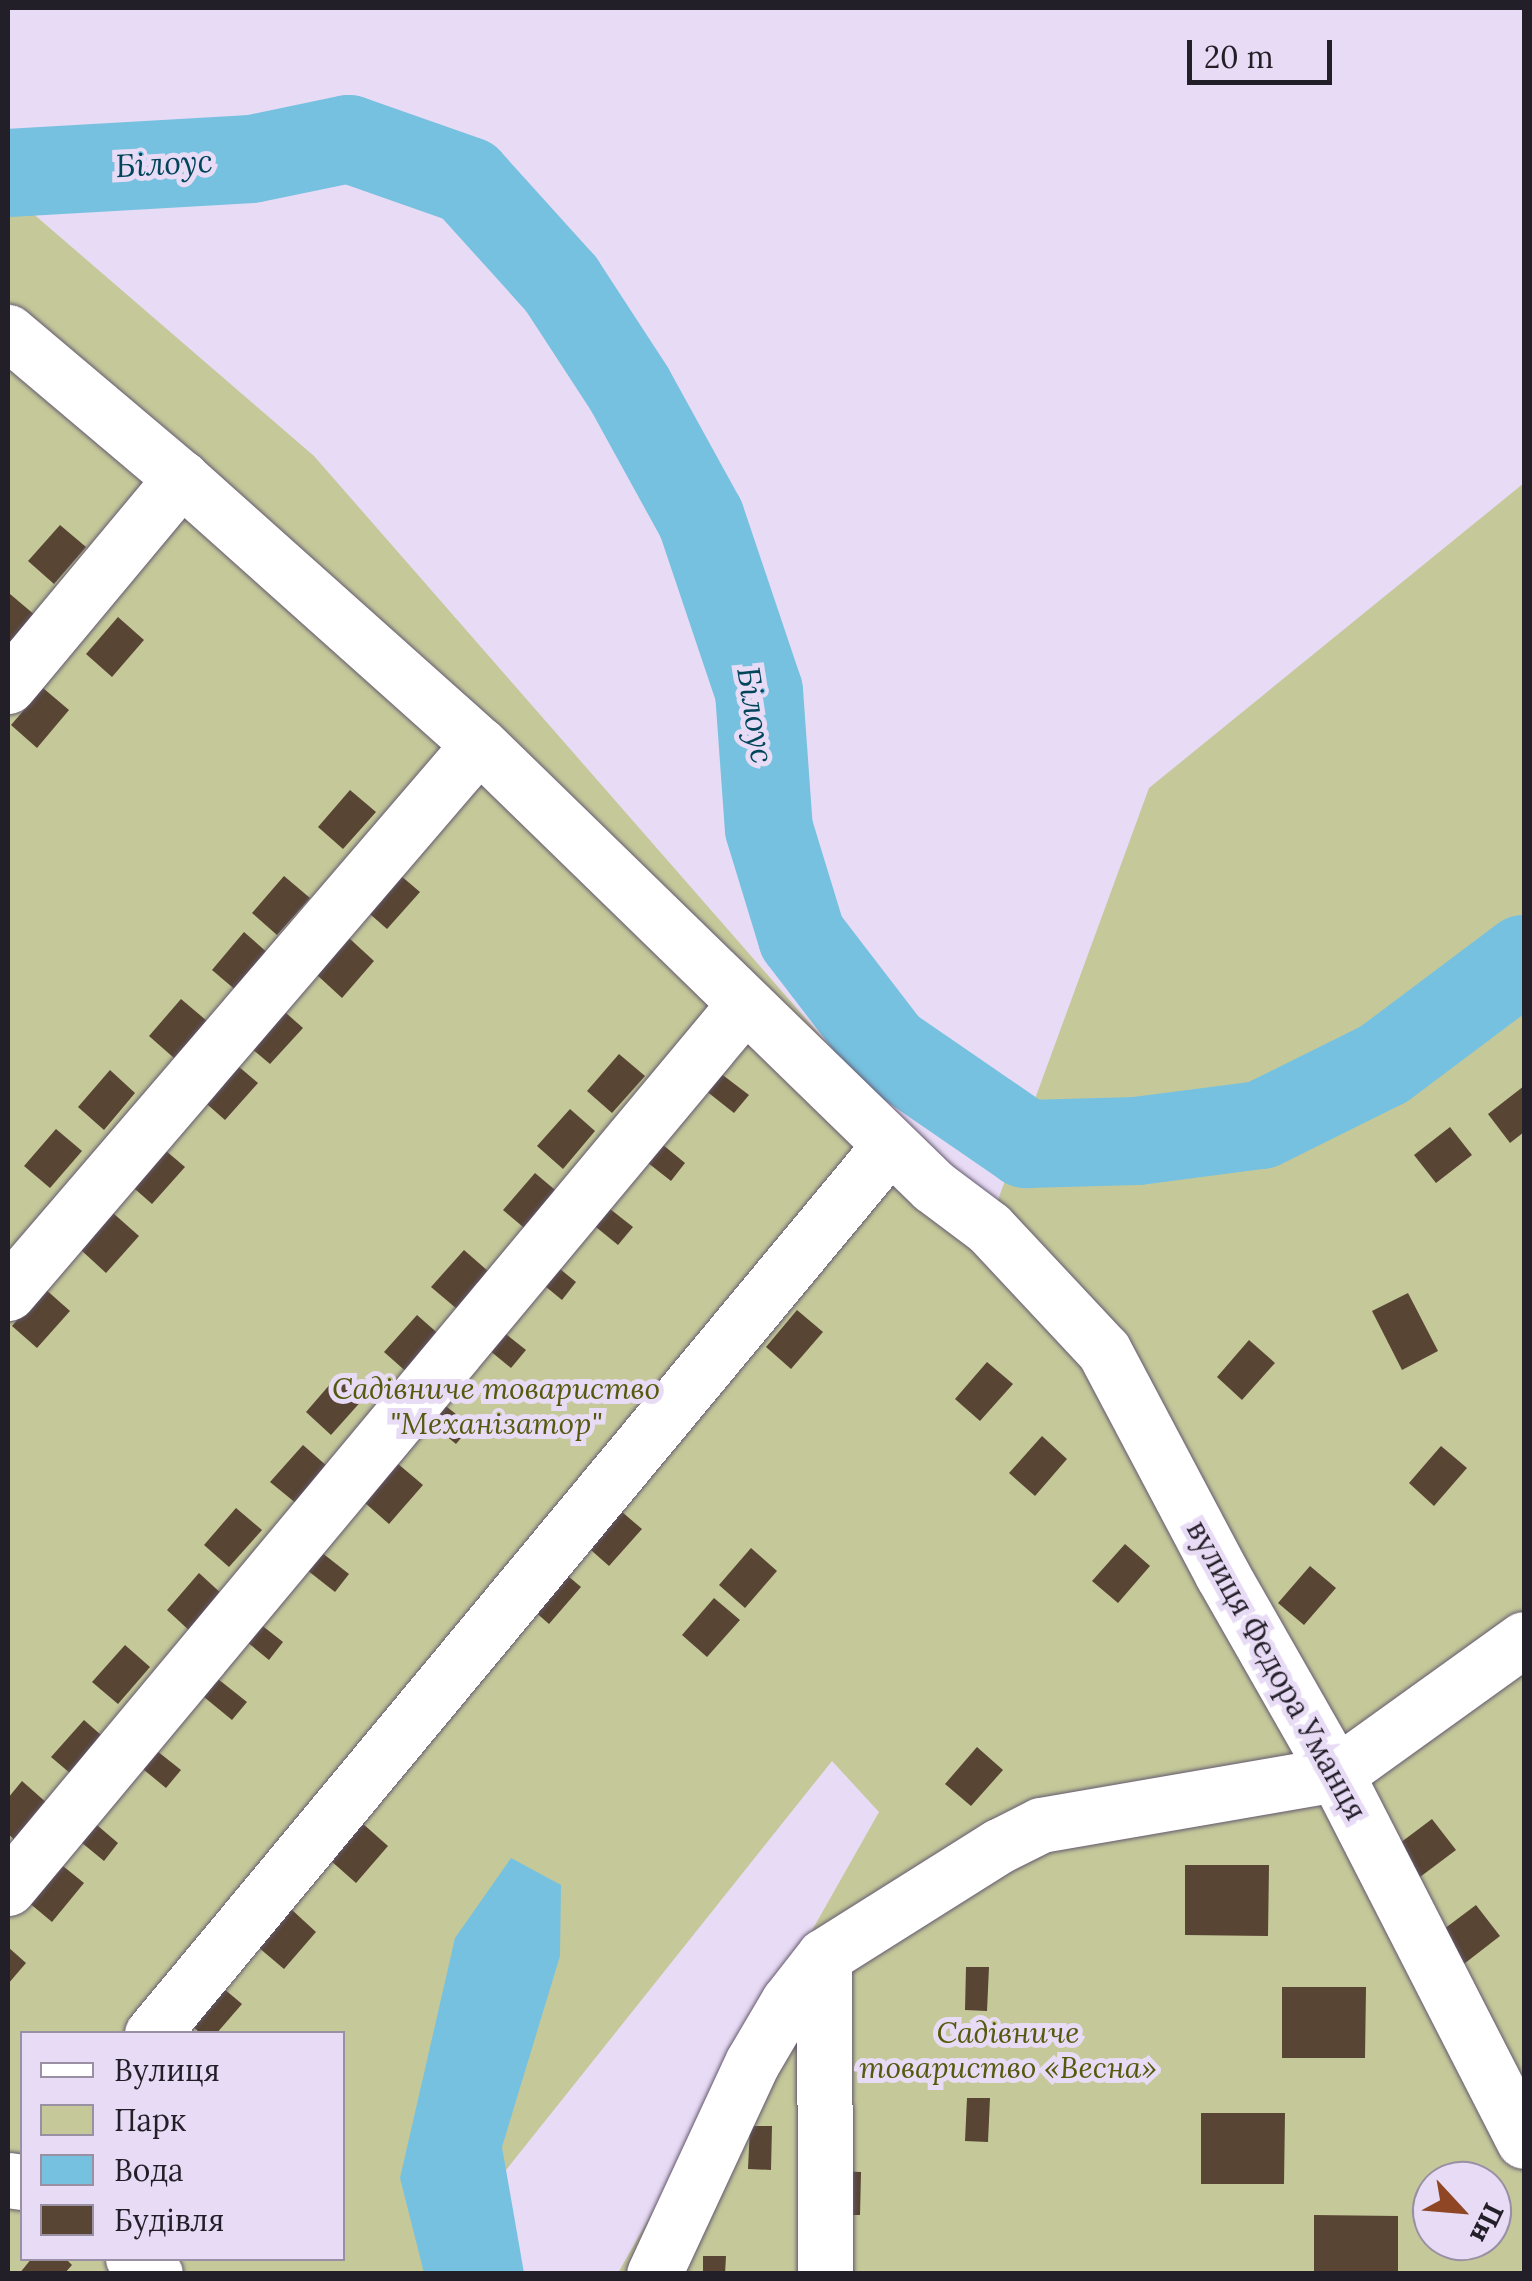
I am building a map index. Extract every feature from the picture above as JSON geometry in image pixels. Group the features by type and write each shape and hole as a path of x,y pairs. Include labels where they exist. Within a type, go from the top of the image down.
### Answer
{"street":[{"name":"вулиця Федора Уманця","path":"8,332 181,478 480,744 932,1186 989,1228 1104,1350 1222,1574 1336,1774 1524,2141"},
{"path":"8,686 181,478"},
{"path":"8,1293 480,744"},
{"path":"8,1888 744,1005"},
{"path":"154,2031 890,1145"},
{"path":"654,2274 752,2063 788,2002 824,1956 999,1846 1041,1826 1336,1774 1524,1639"},
{"path":"824,1956 825,2274"}],"green space":[{"name":"Садівниче товариство \"Механізатор\"","path":"8,192 314,456 988,1227 1149,788 1524,483 1524,2273 618,2273 879,1812 832,1761 424,2273 8,2273"}],"water":[{"path":"511,1858 561,1885 560,1956 502,2147 524,2273 424,2273 400,2178 455,1938"}],"building":[{"path":"60,525 86,547 54,584 28,561"},
{"path":"10,594 36,616 8,649 8,597"},
{"path":"118,617 144,640 112,677 86,654"},
{"path":"43,688 69,710 37,748 11,725"},
{"path":"350,790 376,812 343,849 318,827"},
{"path":"394,870 420,892 387,929 362,907"},
{"path":"284,876 310,898 277,935 252,913"},
{"path":"244,932 270,955 238,992 212,970"},
{"path":"349,938 374,961 342,998 317,975"},
{"path":"181,999 207,1021 174,1058 149,1036"},
{"path":"277,1005 303,1028 270,1064 245,1043"},
{"path":"619,1054 645,1076 612,1113 587,1091"},
{"path":"232,1061 258,1083 225,1120 200,1098"},
{"path":"110,1070 135,1093 104,1130 78,1107"},
{"path":"720,1073 749,1095 734,1113 705,1090"},
{"path":"1524,1086 1524,1132 1510,1143 1488,1114"},
{"path":"570,1109 595,1131 563,1169 537,1146"},
{"path":"1450,1127 1472,1155 1436,1183 1414,1155"},
{"path":"56,1129 82,1151 50,1188 24,1166"},
{"path":"657,1140 685,1163 671,1181 643,1159"},
{"path":"159,1145 185,1167 152,1204 127,1182"},
{"path":"535,1173 561,1195 529,1232 503,1210"},
{"path":"605,1205 633,1227 618,1245 591,1223"},
{"path":"113,1213 139,1236 106,1273 81,1250"},
{"path":"464,1250 489,1272 457,1309 431,1287"},
{"path":"549,1260 576,1282 562,1300 534,1277"},
{"path":"44,1288 70,1311 37,1348 12,1326"},
{"path":"1408,1293 1438,1351 1402,1370 1372,1311"},
{"path":"797,1310 823,1332 791,1369 766,1347"},
{"path":"417,1315 442,1337 410,1375 384,1352"},
{"path":"497,1327 526,1350 511,1368 483,1345"},
{"path":"1249,1340 1275,1363 1242,1400 1217,1377"},
{"path":"987,1362 1013,1384 980,1421 955,1399"},
{"path":"338,1375 364,1398 331,1435 306,1412"},
{"path":"442,1403 471,1426 456,1444 428,1421"},
{"path":"1042,1436 1067,1459 1035,1496 1009,1473"},
{"path":"303,1445 328,1467 297,1504 270,1482"},
{"path":"1441,1446 1467,1468 1434,1506 1409,1483"},
{"path":"397,1463 423,1485 389,1524 364,1502"},
{"path":"615,1506 642,1529 609,1566 583,1543"},
{"path":"236,1508 262,1530 229,1567 204,1545"},
{"path":"1125,1544 1150,1566 1118,1603 1092,1581"},
{"path":"751,1548 777,1571 745,1608 719,1585"},
{"path":"321,1552 349,1574 335,1592 307,1570"},
{"path":"555,1565 581,1587 549,1624 524,1602"},
{"path":"1310,1566 1336,1588 1304,1625 1278,1603"},
{"path":"199,1573 224,1596 192,1633 167,1610"},
{"path":"714,1598 740,1620 707,1657 682,1635"},
{"path":"255,1620 283,1642 269,1660 241,1637"},
{"path":"125,1645 150,1667 118,1704 92,1682"},
{"path":"218,1679 247,1702 232,1720 204,1697"},
{"path":"84,1720 109,1742 77,1779 51,1757"},
{"path":"152,1747 181,1770 166,1788 138,1765"},
{"path":"977,1747 1003,1770 971,1806 945,1784"},
{"path":"22,1781 48,1804 16,1841 8,1834 8,1798"},
{"path":"1432,1819 1456,1850 1416,1880 1392,1849"},
{"path":"91,1820 118,1843 104,1861 76,1838"},
{"path":"362,1823 388,1846 356,1883 330,1860"},
{"path":"58,1862 84,1883 52,1922 27,1901"},
{"path":"1185,1865 1269,1865 1268,1936 1185,1935"},
{"path":"1476,1905 1500,1936 1460,1967 1436,1935"},
{"path":"291,1909 316,1932 284,1969 258,1947"},
{"path":"8,1947 26,1963 8,1984"},
{"path":"966,1967 989,1967 987,2011 965,2010"},
{"path":"217,1983 242,2004 219,2031 198,2031 185,2019"},
{"path":"1282,1987 1366,1987 1365,2058 1282,2058"},
{"path":"967,2098 990,2098 988,2142 965,2141"},
{"path":"1201,2113 1285,2113 1284,2184 1201,2184"},
{"path":"750,2126 772,2126 771,2170 748,2169"},
{"path":"838,2171 861,2172 860,2215 838,2215"},
{"path":"1314,2215 1398,2216 1398,2274 1314,2274"},
{"path":"703,2256 726,2256 725,2274 703,2274"},
{"path":"30,2261 68,2261 72,2265 64,2274 19,2274"}],"waterway":[{"name":"Білоус","path":"8,173 252,159 349,139 468,181 561,284 630,390 701,519 759,691 769,829 802,937 888,1049 1026,1144 1137,1141 1261,1125 1384,1064 1524,959"}],"park label":[{"name":"Садівниче товариство «Весна»","path":"1008,2049"}]}
